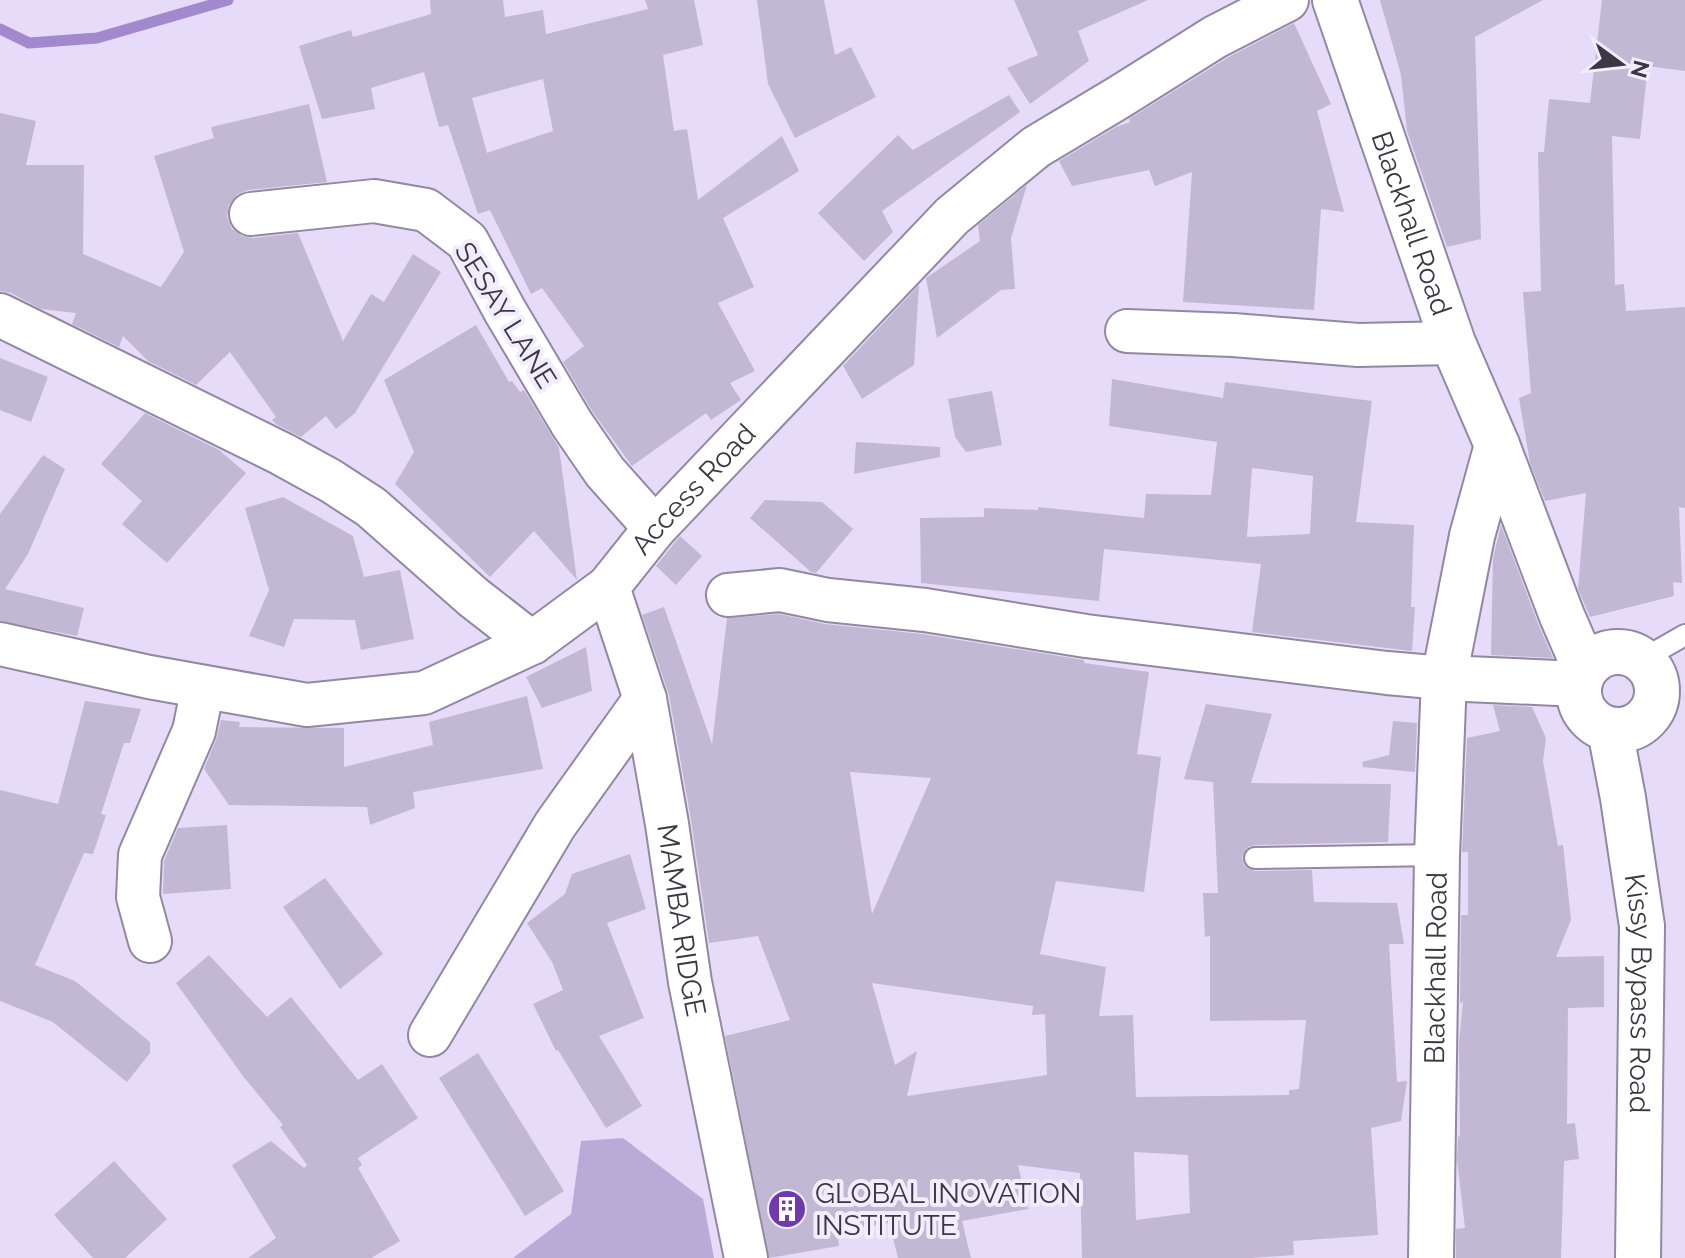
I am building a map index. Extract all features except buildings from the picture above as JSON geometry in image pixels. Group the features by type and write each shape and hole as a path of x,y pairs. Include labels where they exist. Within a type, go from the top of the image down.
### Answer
{"main road":[{"name":"Blackhall Road","path":"1335,0 1453,343 1497,445 1582,677"},
{"name":"Blackhall Road","path":"1431,1258 1437,855 1444,678 1472,536 1497,445"},
{"path":"1612,652 1628,652 1662,688 1651,713 1640,724 1626,730 1610,730 1596,724 1586,713 1580,699 1582,677 1596,658 1612,652"},
{"path":"1444,678 1582,677"},
{"name":"Kissy Bypass Road","path":"1610,730 1642,926 1638,1258"}],"street":[{"name":"Access Road","path":"0,644 149,677 307,705 424,693 532,643 608,587 655,528 952,216 1036,147 1215,37 1287,0"},
{"name":"SESAY LANE","path":"251,214 374,201 426,210 467,241 572,424 605,472 655,528"},
{"path":"0,315 331,481 371,507 473,597 532,643"},
{"path":"1127,331 1233,335 1358,345 1453,343"},
{"name":"MAMBA RIDGE","path":"608,587 645,699 690,982 746,1258"},
{"path":"728,595 780,590 828,600 925,610 1086,636 1444,678"},
{"path":"150,941 138,897 140,855 194,731 203,687"},
{"path":"430,1035 555,825 645,699"}],"lane":[{"path":"1662,688 1685,635"},
{"path":"1255,858 1437,855"}],"shaded area":[{"path":"623,1138 703,1199 714,1258 513,1258 571,1214 581,1141"}],"waterway":[{"path":"0,29 29,43 97,38 228,0"}],"place":[{"name":"GLOBAL INOVATION INSTITUTE","path":"787,1209"}]}
